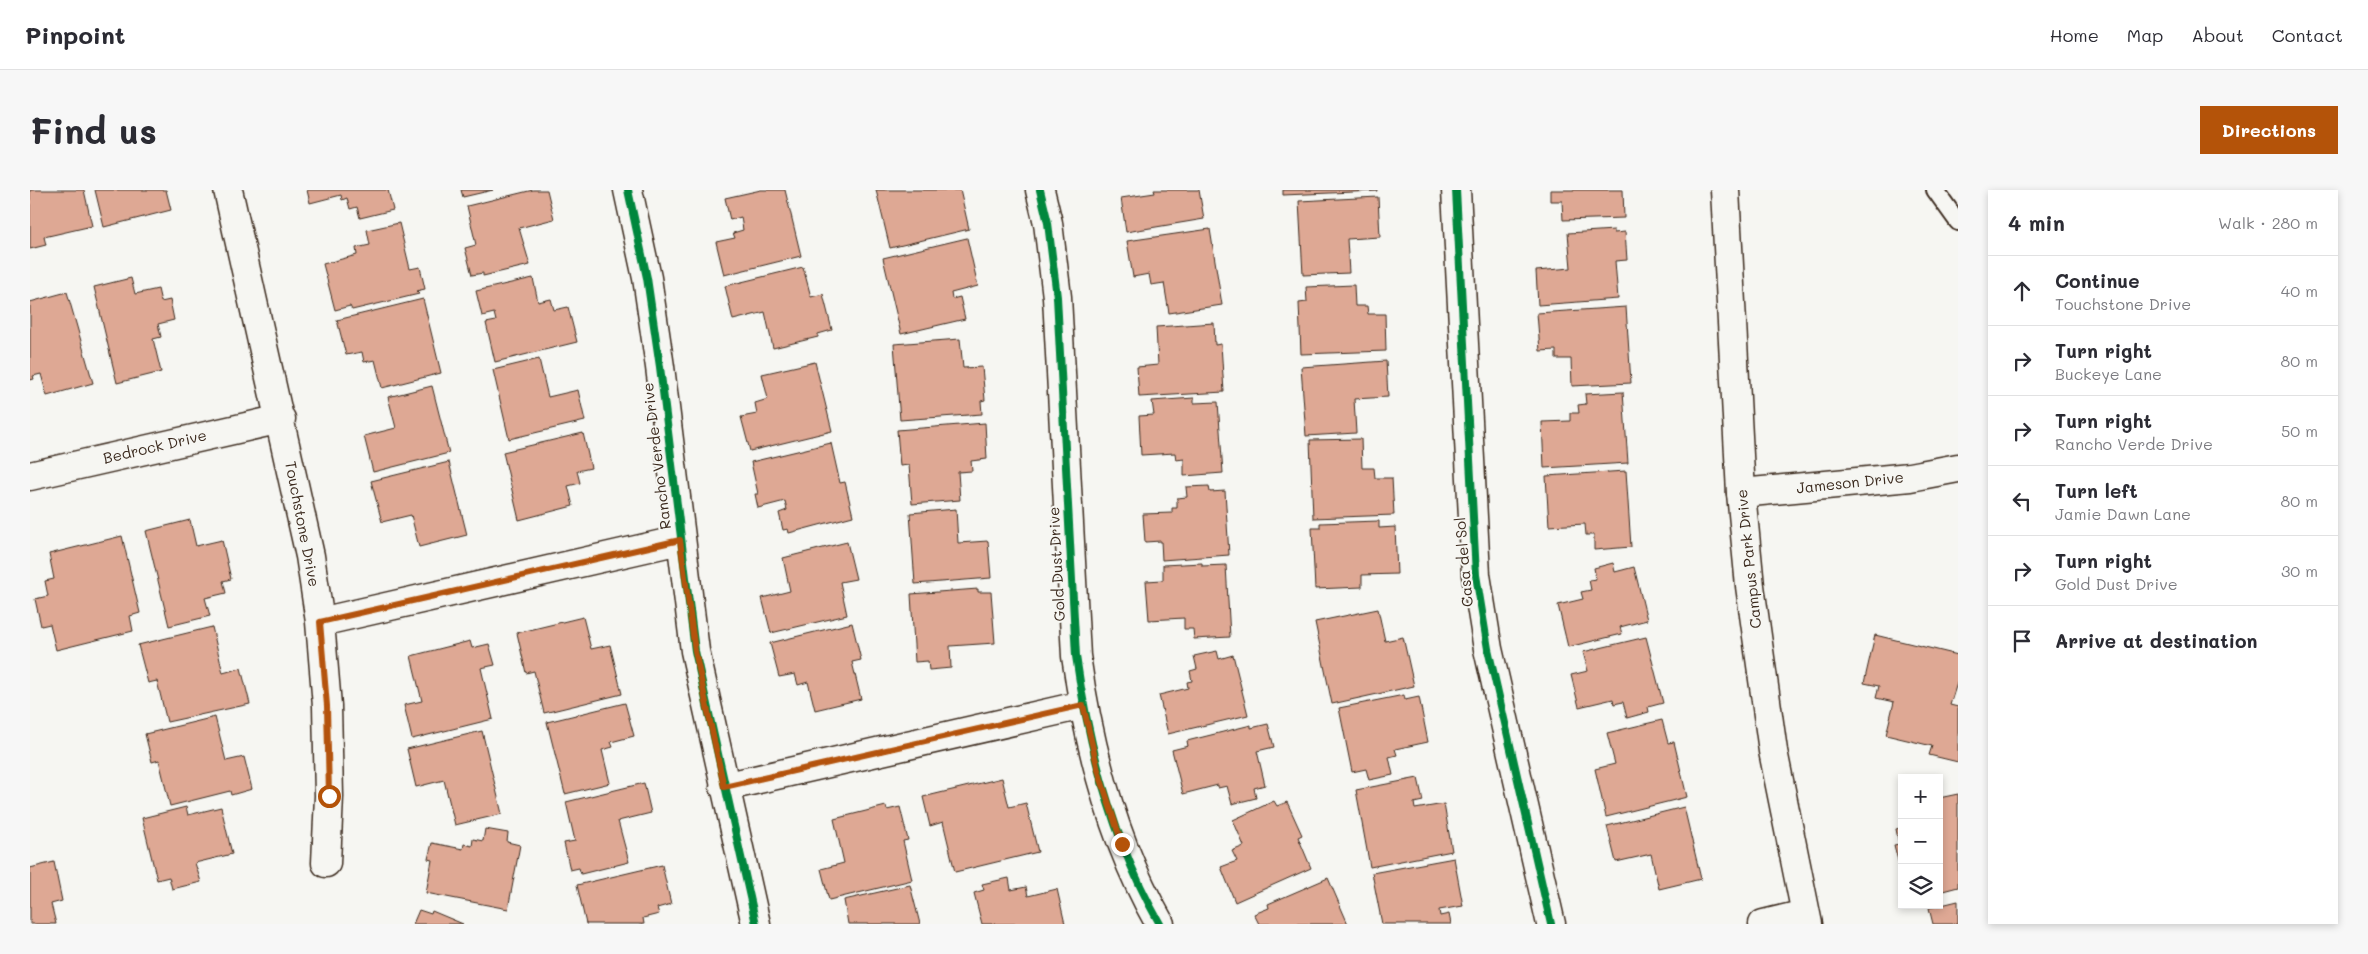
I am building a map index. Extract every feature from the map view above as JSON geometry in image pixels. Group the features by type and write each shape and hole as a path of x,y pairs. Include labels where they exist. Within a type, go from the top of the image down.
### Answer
{"street":[{"name":"Touchstone Drive","path":"228,190 281,419 310,556 320,622 328,716 329,796 326,864"},
{"name":"Rancho Verde Drive","path":"628,190 646,278 660,367 695,651 756,924"},
{"name":"Gold Dust Drive","path":"1040,190 1048,223 1057,297 1076,656 1083,705 1098,770 1122,844 1160,924"},
{"name":"Casa del Sol","path":"1456,190 1476,575 1488,649 1551,924"},
{"name":"Campus Park Drive","path":"1725,190 1741,493 1750,586 1773,751 1806,919"},
{"name":"Bedrock Drive","path":"30,476 281,419"},
{"name":"Jameson Drive","path":"1741,493 1910,477 1958,468"},
{"path":"320,622 680,540"},
{"path":"724,787 1083,705"},
{"path":"1763,924 1806,919"}],"lane":[{"path":"1935,190 1958,222"}],"building":[{"path":"30,190 84,190 92,226 44,237 46,245 30,249"},
{"path":"95,190 166,190 171,210 104,227"},
{"path":"307,190 388,190 393,210 360,218 357,207 350,209 347,198 342,200 341,195 310,203"},
{"path":"461,190 493,190 463,197"},
{"path":"533,190 547,190 554,219 519,228 530,265 483,276 483,273 472,275 465,248 476,245 467,206"},
{"path":"761,190 785,190 801,256 724,275 716,242 735,238 733,233 743,230 741,217 730,220 725,198"},
{"path":"876,190 960,190 969,229 890,248"},
{"path":"1154,190 1199,190 1204,219 1126,232 1121,198 1155,193"},
{"path":"1283,190 1377,190 1377,191 1283,195"},
{"path":"1550,190 1623,190 1624,218 1563,220 1562,201 1550,201"},
{"path":"1378,197 1380,237 1347,239 1349,273 1303,275 1299,201"},
{"path":"399,223 410,269 420,267 425,289 416,291 419,294 352,310 350,306 335,310 323,264 357,255 356,248 370,245 367,230"},
{"path":"1210,229 1222,305 1169,313 1164,283 1151,285 1149,274 1133,277 1127,241"},
{"path":"1614,230 1614,233 1625,232 1627,260 1615,261 1618,299 1538,305 1536,271 1571,268 1568,233"},
{"path":"967,238 978,286 951,293 952,299 960,297 965,319 901,334 883,258"},
{"path":"803,267 811,297 823,294 832,330 818,334 818,337 773,348 765,312 733,320 725,286"},
{"path":"131,278 135,294 158,289 161,302 170,300 174,320 158,324 161,337 153,339 161,372 117,383 94,287"},
{"path":"533,278 538,302 551,299 554,310 568,307 577,342 495,362 486,323 496,321 494,313 482,316 476,291"},
{"path":"1354,285 1355,306 1367,306 1368,314 1385,314 1386,351 1301,354 1299,303 1307,302 1306,287"},
{"path":"67,292 93,383 47,396 41,374 33,376 34,379 30,380 30,302"},
{"path":"423,299 441,373 382,388 375,360 364,362 362,352 346,355 337,320"},
{"path":"1626,307 1631,383 1572,386 1571,359 1556,359 1556,350 1540,351 1537,313"},
{"path":"1214,323 1215,345 1221,344 1224,392 1139,397 1137,367 1158,365 1156,327"},
{"path":"960,339 963,368 982,367 985,400 981,401 982,414 900,420 894,344"},
{"path":"539,359 548,397 578,390 585,421 509,439 493,370"},
{"path":"1386,361 1388,397 1354,399 1356,433 1306,436 1301,367"},
{"path":"815,362 832,431 750,451 741,417 757,414 755,403 768,399 762,374"},
{"path":"432,386 449,453 373,472 364,436 396,428 388,397"},
{"path":"1623,392 1628,463 1544,468 1542,422 1570,421 1570,413 1579,413 1578,405 1586,404 1585,394"},
{"path":"1194,398 1194,403 1218,402 1223,473 1184,476 1184,459 1176,460 1175,453 1141,455 1139,416 1154,415 1152,401"},
{"path":"985,423 987,459 971,461 972,471 958,472 960,500 912,504 909,465 900,466 897,430"},
{"path":"583,433 591,468 577,471 580,483 568,486 573,506 519,520 503,452"},
{"path":"1361,439 1362,468 1374,468 1375,478 1392,478 1394,515 1313,518 1310,440"},
{"path":"831,443 840,483 845,482 853,516 789,533 788,529 783,530 779,513 787,510 785,501 758,508 755,494 758,494 751,462"},
{"path":"449,462 467,535 419,547 411,515 382,522 371,481"},
{"path":"1626,471 1631,547 1594,550 1594,535 1586,535 1585,524 1549,526 1546,476"},
{"path":"1209,486 1210,492 1225,491 1229,555 1162,560 1161,541 1145,542 1143,514 1172,513 1172,508 1177,508 1177,498 1187,497 1186,487"},
{"path":"956,509 958,543 988,541 991,578 915,584 910,513"},
{"path":"190,520 196,546 222,540 231,579 223,581 226,593 205,598 210,616 169,626 146,531"},
{"path":"1379,521 1379,528 1395,527 1397,574 1362,575 1362,587 1315,589 1312,528 1320,528 1320,523"},
{"path":"122,536 140,613 130,616 133,631 56,650 50,624 41,626 35,599 48,596 45,581 54,579 49,554"},
{"path":"847,542 856,579 840,582 847,615 771,633 762,598 790,591 783,558"},
{"path":"1202,563 1202,566 1226,565 1230,637 1194,639 1193,629 1184,629 1184,618 1149,620 1146,581 1163,580 1163,565"},
{"path":"1613,563 1615,572 1634,567 1647,620 1620,627 1622,634 1568,647 1558,605 1583,599 1581,592 1591,590 1589,580 1596,579 1594,568"},
{"path":"978,589 978,592 991,592 995,643 950,646 951,668 929,670 928,661 915,662 911,594"},
{"path":"1378,609 1385,641 1403,637 1414,686 1332,704 1315,622"},
{"path":"583,617 591,649 610,645 622,694 544,713 534,671 526,673 517,633"},
{"path":"852,623 861,660 852,662 861,699 815,710 808,682 798,685 795,674 779,677 770,643"},
{"path":"212,627 223,673 241,668 250,704 167,722 157,681 148,683 138,645"},
{"path":"1875,635 1958,655 1958,680 1950,705 1958,707 1958,762 1929,755 1932,746 1886,735 1894,702 1876,698 1879,686 1864,683"},
{"path":"1646,637 1663,703 1648,707 1649,712 1627,718 1623,702 1614,704 1613,699 1579,707 1571,675 1588,671 1583,652"},
{"path":"470,641 472,648 489,644 495,665 481,668 493,719 412,739 404,705 422,701 411,656"},
{"path":"1217,651 1219,659 1233,655 1248,715 1168,734 1159,695 1188,688 1187,682 1192,681 1190,671 1197,669 1194,656"},
{"path":"1404,695 1405,700 1419,697 1428,742 1395,749 1397,755 1389,757 1393,775 1369,780 1366,769 1352,772 1339,708"},
{"path":"625,703 634,736 611,742 613,747 602,750 610,783 565,794 547,722"},
{"path":"215,717 226,761 244,757 252,789 231,795 230,791 170,806 159,760 152,762 145,734"},
{"path":"1662,720 1668,743 1674,742 1687,797 1606,817 1595,769 1615,764 1607,733"},
{"path":"1268,724 1274,747 1257,751 1265,785 1254,788 1256,798 1232,804 1227,786 1218,788 1218,785 1183,794 1172,750 1188,746 1187,741 1251,725 1251,728"},
{"path":"482,731 502,814 455,825 444,780 416,787 407,749"},
{"path":"1002,778 1009,807 1026,803 1038,852 955,872 943,822 930,826 923,797"},
{"path":"1418,778 1423,801 1414,803 1415,809 1444,804 1452,851 1370,867 1356,790"},
{"path":"644,783 651,813 618,821 629,862 581,874 579,868 570,870 564,843 575,841 566,802"},
{"path":"1958,794 1958,887 1943,891 1943,819 1943,797"},
{"path":"1274,801 1277,806 1287,802 1302,835 1298,837 1311,868 1235,902 1221,867 1237,861 1232,851 1244,846 1233,820"},
{"path":"886,806 887,810 900,807 908,840 903,841 912,880 829,900 821,869 844,863 834,819"},
{"path":"186,807 188,815 221,807 232,854 195,863 201,882 172,889 169,877 157,880 142,818"},
{"path":"1684,807 1701,879 1659,889 1651,854 1616,862 1607,826"},
{"path":"485,829 508,833 507,842 520,845 508,909 426,893 432,860 428,859 432,843 463,849 464,844 472,846 473,839 483,841"},
{"path":"1898,844 1898,860 1894,845"},
{"path":"1454,858 1463,906 1439,910 1440,916 1449,914 1451,924 1382,924 1372,873"},
{"path":"54,862 62,901 51,904 56,924 30,924 30,868"},
{"path":"662,865 671,904 657,908 659,914 643,918 644,924 586,924 577,885"},
{"path":"1009,878 1011,890 1026,887 1028,896 1057,889 1065,924 982,924 974,893 984,890 982,884"},
{"path":"1328,878 1348,924 1259,924 1254,914 1269,908 1268,904"},
{"path":"910,885 920,924 848,924 844,900"},
{"path":"1958,901 1958,924 1933,924 1929,909 1943,909 1943,905"},
{"path":"419,910 431,914 432,911 463,924 413,924"}],"cycle path":[{"path":"628,190 647,278 660,367 695,651 756,924"},
{"path":"1040,190 1048,223 1057,297 1076,656 1081,691 1096,760 1116,828 1143,893 1160,924"},
{"path":"1456,190 1476,575 1488,649 1551,924"}],"route":[{"path":"329,796 327,706 320,622 680,540 695,651 724,787 1083,705 1098,770 1122,844"}]}
